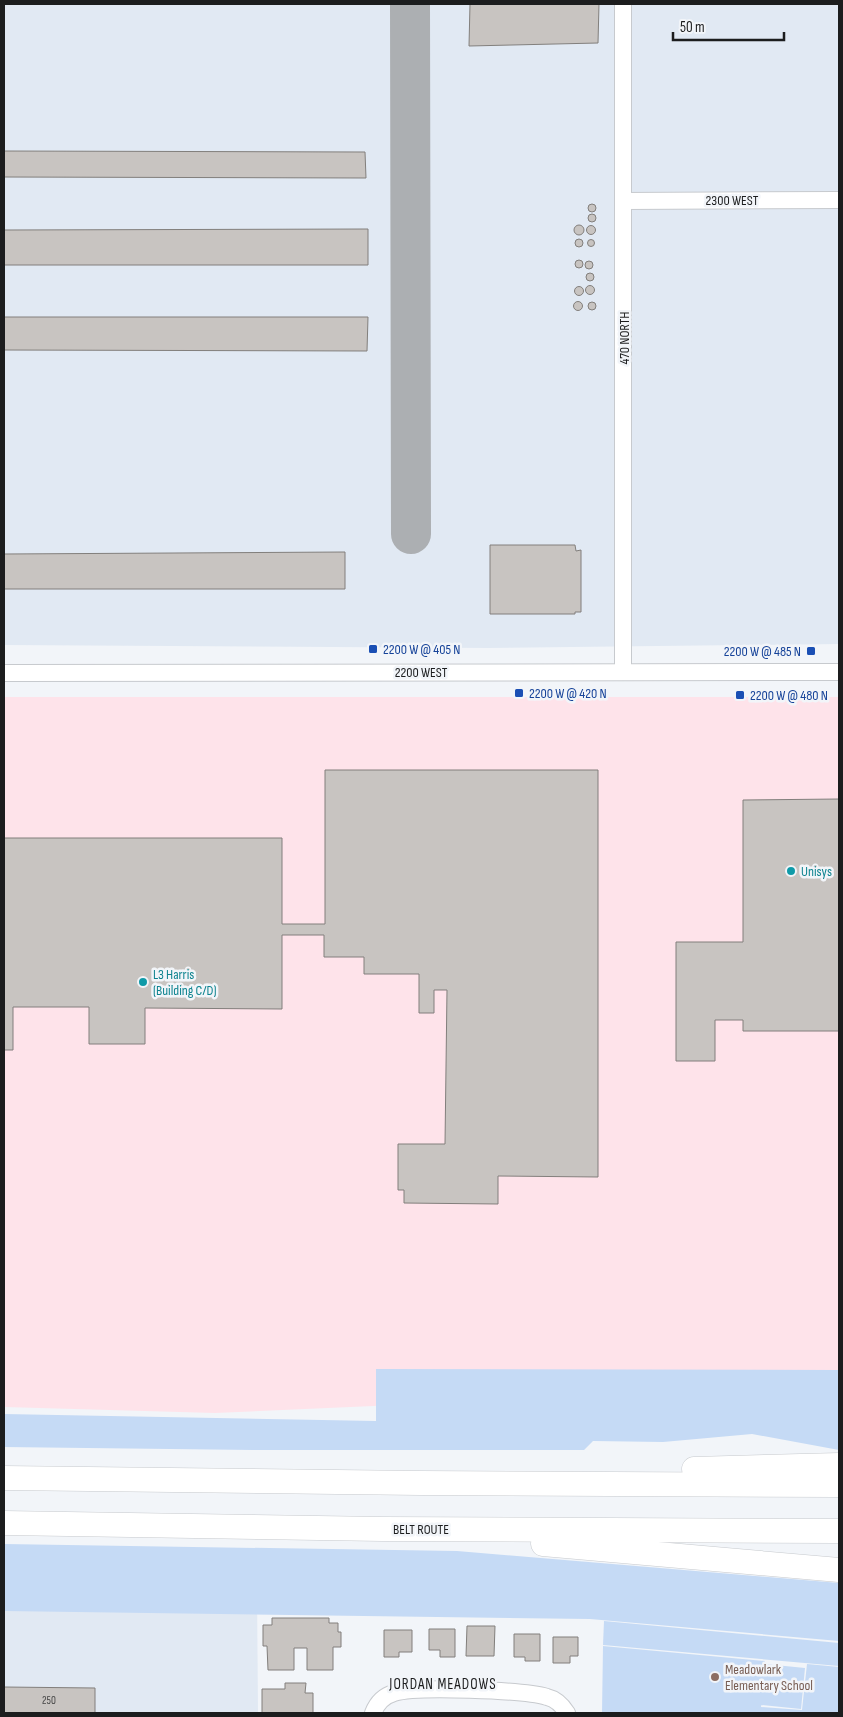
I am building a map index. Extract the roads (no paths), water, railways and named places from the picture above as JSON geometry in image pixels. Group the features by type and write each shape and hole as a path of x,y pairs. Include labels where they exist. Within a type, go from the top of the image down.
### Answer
{"highway":[{"path":"420,1483 764,1466 839,1465"},
{"path":"4,1478 420,1483 839,1485"},
{"name":"BELT ROUTE","path":"4,1522 382,1529 839,1531"},
{"path":"382,1529 839,1570"}],"street":[{"name":"470 NORTH","path":"622,672 623,4"},
{"name":"2300 WEST","path":"624,201 839,200"},
{"name":"2200 WEST","path":"4,673 839,672"},
{"path":"373,1713 375,1706 385,1696 411,1690 487,1691 539,1695 558,1702 567,1713"}],"place":[{"name":"2200 W @ 405 N","path":"373,649"},
{"name":"2200 W @ 485 N","path":"811,651"},
{"name":"2200 W @ 420 N","path":"519,693"},
{"name":"2200 W @ 480 N","path":"740,695"},
{"name":"Unisys","path":"791,871"},
{"name":"L3 Harris (Building C/D)","path":"143,982"},
{"name":"Meadowlark Elementary School","path":"715,1677"}],"district":[{"name":"JORDAN MEADOWS","path":"443,1684"}]}
